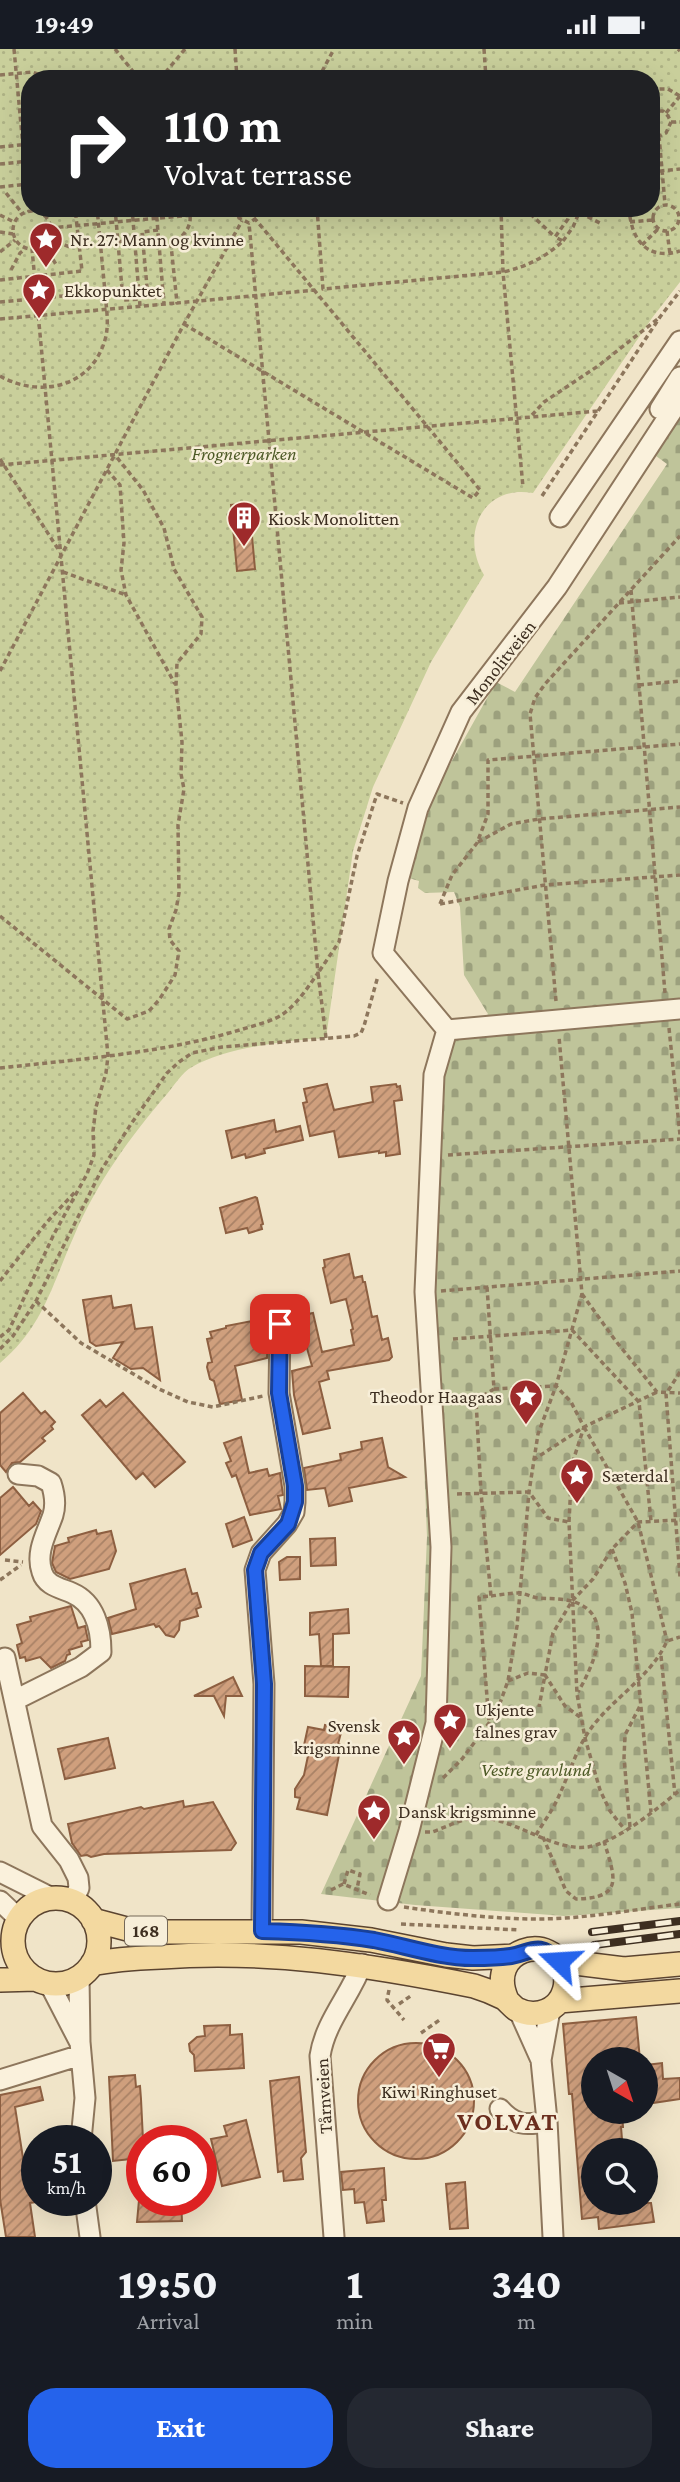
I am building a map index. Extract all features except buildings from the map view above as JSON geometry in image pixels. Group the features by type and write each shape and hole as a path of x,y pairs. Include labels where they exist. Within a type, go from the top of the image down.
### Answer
{"main road":[{"path":"0,1980 59,1984 85,1971 98,1950 99,1934 85,1909 63,1900 39,1902 27,1909 11,1932 18,1960 26,1971 42,1981"},
{"name":"168","path":"93,1920 119,1928 153,1932 301,1932 371,1940 472,1958 513,1956"},
{"path":"554,2005 564,1992 566,1981 559,1961 552,1954 532,1949 513,1956 505,1965 501,1977 502,1989 513,2005 535,2014 554,2005 680,1991"},
{"name":"168","path":"85,1971 122,1958 196,1954 264,1955 362,1964 474,1986 513,2005"},
{"path":"559,1961 624,1969 680,1964"}],"street":[{"path":"560,517 680,341"},
{"path":"528,614 680,377"},
{"name":"Monolitveien","path":"383,953 398,881 418,808 461,712 557,587 680,400"},
{"path":"383,953 447,1030"},
{"path":"447,1030 673,1010"},
{"path":"389,1901 436,1723 441,1547 425,1292 434,1075 447,1030"},
{"path":"262,1931 264,1684 255,1570 261,1553 288,1524 295,1502 295,1486 279,1393 280,1324"},
{"path":"15,1700 81,1667 101,1652 101,1632 90,1605 74,1593 53,1586 42,1574 40,1555 43,1537 54,1512 51,1483 38,1476 18,1474"},
{"path":"0,1872 63,1900 79,1888 78,1878 69,1860 42,1826 5,1658"},
{"path":"0,1901 11,1932"},
{"name":"Tårnveien","path":"334,2237 320,2056 326,2031 362,1964"},
{"path":"82,2125 85,2098 80,2048 85,1971"},
{"path":"42,1981 80,2048"},
{"path":"513,2005 541,2060"},
{"path":"553,2237 541,2060 554,2005"},
{"path":"0,2080 80,2048"},
{"path":"500,2109 511,2120 533,2125 547,2122"},
{"path":"87,2216 90,2237"}],"path":[{"path":"14,49 21,133"},
{"path":"114,49 132,70"},
{"path":"168,70 185,49"},
{"path":"235,49 236,70"},
{"path":"323,70 334,49"},
{"path":"484,49 485,70"},
{"path":"0,75 21,72"},
{"path":"660,89 668,89 680,96 666,113"},
{"path":"660,112 666,113"},
{"path":"660,136 666,133 670,123 666,113"},
{"path":"670,123 680,122"},
{"path":"0,147 21,145"},
{"path":"660,154 665,204"},
{"path":"0,164 21,162"},
{"path":"661,171 680,169"},
{"path":"0,187 21,185"},
{"path":"6,193 21,211"},
{"path":"653,217 658,229 667,231 678,228 680,217 676,209 665,204"},
{"path":"660,207 665,204"},
{"path":"0,215 14,222"},
{"path":"21,215 14,222 13,234 15,240 25,248 32,249 44,245 49,238 50,228 45,217"},
{"path":"0,280 82,271 76,217"},
{"path":"0,376 21,386 46,389 77,378 89,367 105,338 106,309 98,217"},
{"path":"116,217 123,300 140,299"},
{"path":"133,217 140,306"},
{"path":"50,228 168,217"},
{"path":"177,303 171,245 186,233 190,217"},
{"path":"240,217 242,221 249,223 257,217"},
{"path":"318,217 323,289"},
{"path":"502,217 503,272 523,487"},
{"path":"534,217 563,241"},
{"path":"555,237 569,217"},
{"path":"0,319 503,272 526,267 546,256 563,241 577,217"},
{"path":"590,217 602,224"},
{"path":"630,217 632,231 642,245 655,253 670,254 680,251"},
{"path":"157,218 164,304"},
{"path":"184,324 473,498 480,491 256,220"},
{"path":"630,222 653,220"},
{"path":"0,671 184,324 242,221"},
{"path":"249,223 326,1038"},
{"path":"642,245 658,229"},
{"path":"158,230 142,232 148,298 163,297"},
{"path":"667,231 670,254"},
{"path":"0,232 13,234"},
{"path":"49,238 72,248"},
{"path":"118,242 135,239"},
{"path":"0,252 15,240"},
{"path":"44,245 57,266"},
{"path":"11,270 25,248"},
{"path":"0,1337 9,1330 94,1156 96,1107 108,1056 32,249"},
{"path":"542,496 680,291"},
{"path":"0,302 105,292"},
{"path":"530,416 544,402 598,366 660,317"},
{"path":"2,465 598,411"},
{"path":"0,916 127,1019 149,1011 175,975 179,951 170,940 169,929 179,893 178,825 184,789 176,685 177,663 201,635 202,617 174,569 164,528 143,489 115,455"},
{"path":"0,459 61,554"},
{"path":"107,470 120,485 124,543 121,570 126,595 176,685"},
{"path":"530,714 535,698 545,684 680,536"},
{"path":"63,572 126,595"},
{"path":"432,1156 680,1137 673,1010 655,877 631,590"},
{"path":"619,603 680,597"},
{"path":"639,685 680,681"},
{"path":"680,744 488,760 488,814 477,843 452,875 440,904 545,885 680,875"},
{"path":"0,1068 186,1044 220,1036 282,1015 297,1001 339,942 357,856 377,794 418,808"},
{"path":"477,843 511,824 539,819 680,807"},
{"path":"0,1349 13,1336 36,1301 102,1169 167,1073 192,1053 222,1047 354,1036 361,1033 383,953"},
{"path":"220,1036 222,1047"},
{"path":"0,1281 47,1222 80,1187"},
{"path":"425,1292 680,1271"},
{"path":"487,1287 494,1389"},
{"path":"416,1804 463,1759 489,1723 508,1681 521,1592 533,1459 538,1434 556,1386 582,1294 615,1341 657,1392 680,1394"},
{"path":"36,1301 81,1343 157,1388 188,1402 213,1407 279,1393"},
{"path":"9,1330 13,1336"},
{"path":"453,1339 572,1330"},
{"path":"572,1330 639,1402 651,1521"},
{"path":"680,1372 666,1394 678,1520 680,1577"},
{"path":"491,1596 481,1493 476,1400 494,1389 556,1386 571,1402 638,1522 667,1641 661,1654 639,1681 605,1713 585,1738 557,1801 536,1835"},
{"path":"533,1459 584,1427 657,1392"},
{"path":"584,1427 572,1464 569,1522 577,1694 585,1738 600,1790 610,1811 628,1828"},
{"path":"437,1495 529,1492"},
{"path":"529,1492 548,1518 569,1522"},
{"path":"539,1707 553,1633 572,1601 593,1579 611,1549 638,1522 678,1520"},
{"path":"611,1549 625,1583 632,1613 651,1812"},
{"path":"489,1723 479,1597 521,1592 531,1597 572,1601 591,1613 598,1629 598,1649 592,1669 577,1694"},
{"path":"667,1641 680,1637"},
{"path":"661,1654 675,1795"},
{"path":"508,1681 528,1673 545,1675"},
{"path":"545,1675 565,1706 581,1718"},
{"path":"628,1828 625,1735 641,1704"},
{"path":"409,1831 432,1832 472,1818 491,1819 570,1846 587,1847 628,1828 680,1790"},
{"path":"543,1837 566,1891 576,1899 603,1895 612,1887 615,1879 604,1841"},
{"path":"344,1884 348,1870 360,1874 357,1888"},
{"path":"351,1886 352,1879"},
{"path":"331,1890 344,1884 389,1901 462,1916 530,1919 566,1918 680,1905"},
{"path":"395,1923 525,1931"},
{"path":"390,1985 387,2000 404,2020"},
{"path":"399,2004 411,1995"},
{"path":"421,2033 441,2019"}],"green space":[{"name":"Frognerparken","path":"0,49 680,49 680,282 652,318 533,493 515,492 500,496 489,504 480,516 474,544 484,575 431,662 373,787 353,851 326,1038 239,1050 205,1060 185,1072 140,1127 103,1180 83,1217 37,1320 15,1349 0,1363"},
{"name":"Vestre gravlund","path":"680,419 680,1908 564,1916 415,1905 321,1894 421,1676 427,1537 421,1386 447,1030 476,1028 488,1014 464,975 460,907 454,892 425,893 418,888 419,881 409,878 434,793 496,682 515,692 667,464 656,456"}],"railway":[{"path":"592,1932 680,1921"},
{"path":"594,1945 680,1934"}],"place":[{"name":"Nr. 27: Mann og kvinne","path":"46,269"},
{"name":"Ekkopunktet","path":"39,320"},
{"name":"Kiosk Monolitten","path":"244,548"},
{"name":"Theodor Haagaas","path":"526,1426"},
{"name":"Sæterdal","path":"577,1505"},
{"name":"Ukjente falnes grav","path":"450,1750"},
{"name":"Svensk krigsminne","path":"404,1766"},
{"name":"Dansk krigsminne","path":"374,1841"},
{"name":"Kiwi Ringhuset","path":"439,2079"}],"district":[{"name":"VOLVAT","path":"508,2121"}],"route":[{"path":"280,1324 282,1336 279,1393 295,1486 295,1502 288,1524 261,1553 255,1570 264,1684 262,1931 301,1932 371,1940 472,1958 513,1956 522,1951 542,1950 559,1961"}]}
